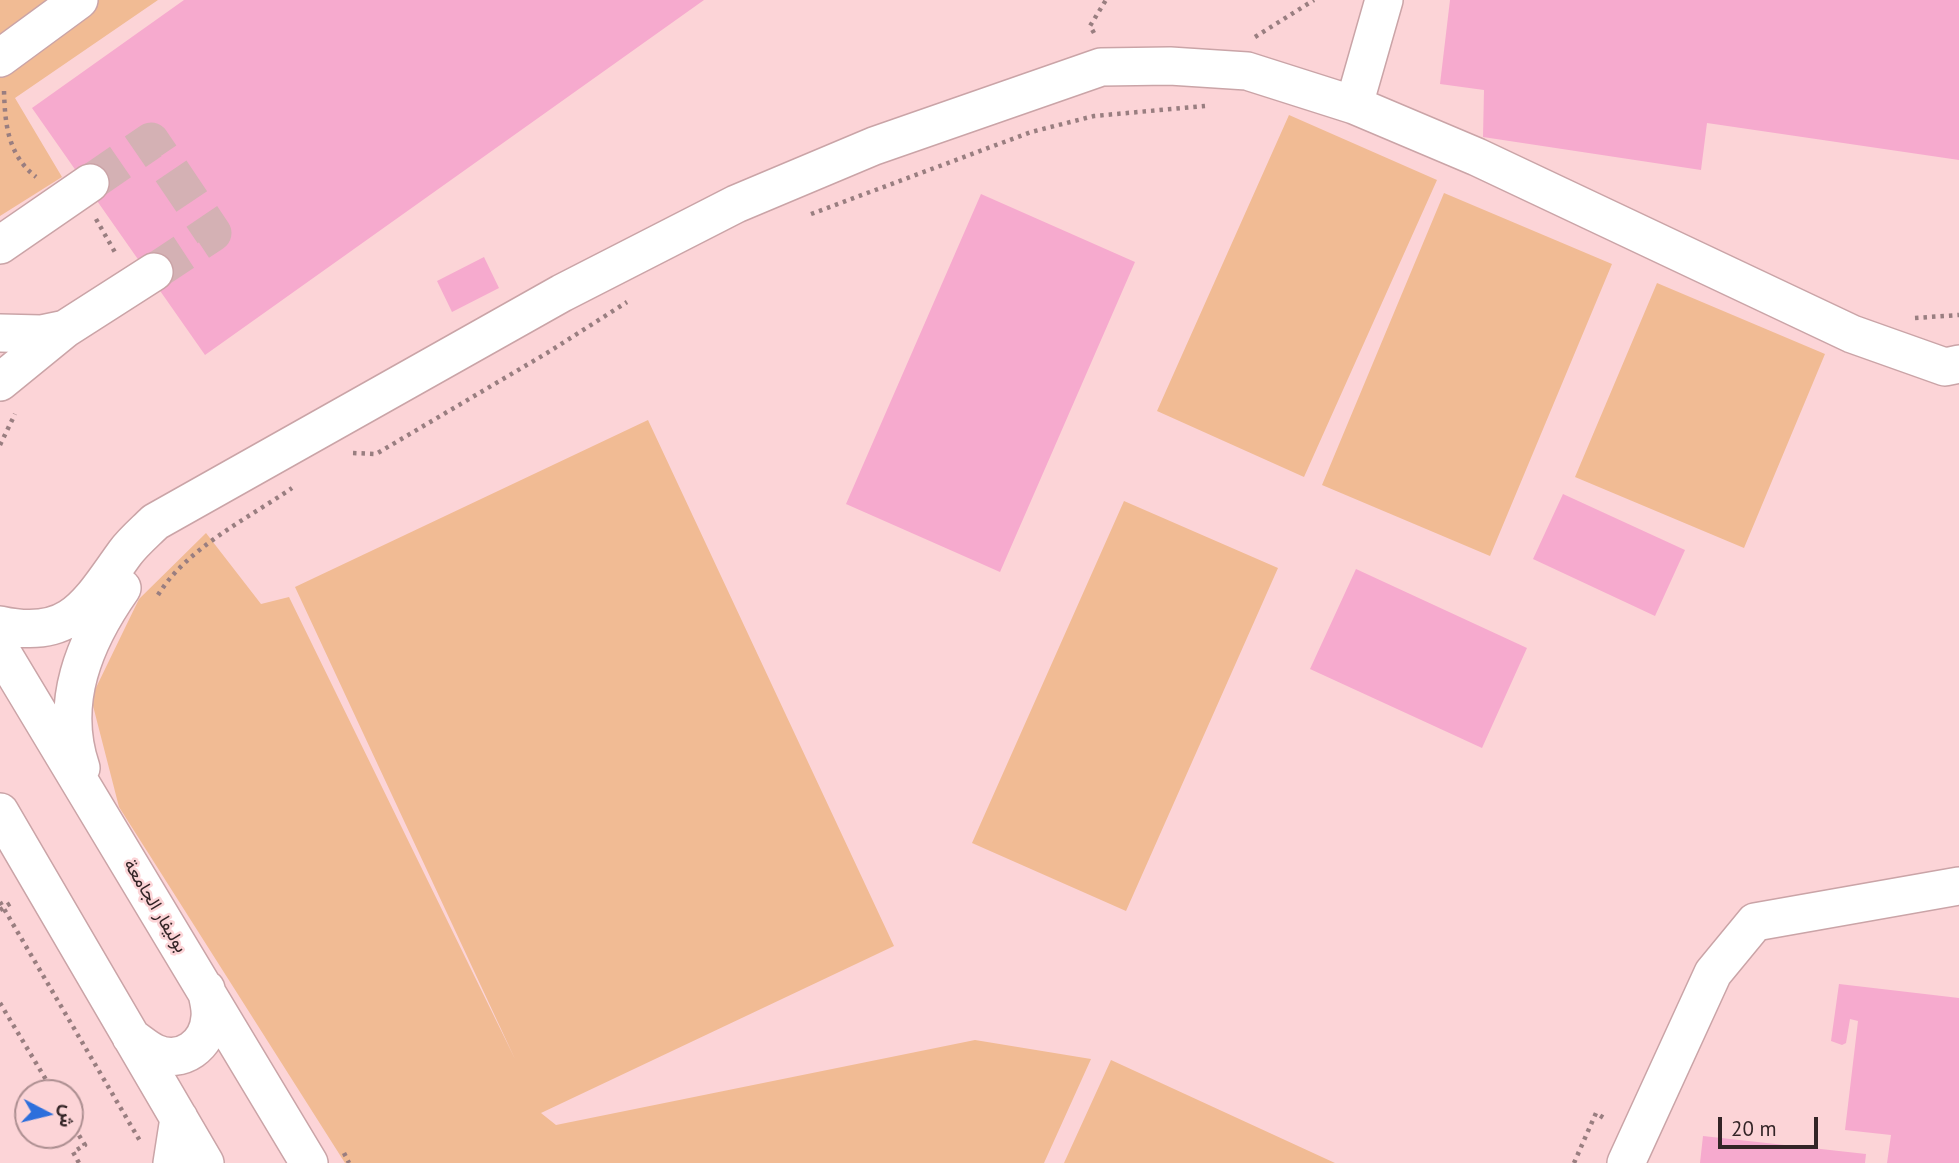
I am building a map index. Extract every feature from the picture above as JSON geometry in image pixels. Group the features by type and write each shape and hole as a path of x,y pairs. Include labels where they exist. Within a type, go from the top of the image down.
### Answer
{"street":[{"path":"2,70 79,0"},
{"path":"1354,106 1384,0"},
{"path":"0,625 34,630 53,627 76,614 94,598 127,550 155,522 562,293 736,204 874,146 1101,67 1170,66 1247,71 1354,106 1477,157 1853,334 1944,367 1959,364"},
{"path":"0,245 81,189"},
{"path":"11,394 65,329 144,278"},
{"path":"0,333 41,334 65,329"},
{"path":"94,806 73,743 73,701 80,665 108,607 144,556 174,523 213,490"},
{"name":"بوليفار الجامعة","path":"0,649 309,1163"},
{"path":"1,814 205,1163"},
{"path":"1626,1163 1713,973 1755,922 1959,886"},
{"path":"131,1037 155,1053 172,1057 186,1055 201,1043 208,1029 211,1014 206,988"},
{"path":"158,1156 179,1118"}],"path":[{"path":"1095,36 1090,26 1105,0"},
{"path":"2,70 5,119 12,149 24,168 46,186 81,189 96,219 144,278"},
{"path":"798,219 1031,132 1094,116 1216,105"},
{"path":"344,453 376,454 558,347 631,298"},
{"path":"0,445 13,416 11,394"},
{"path":"151,606 170,576 214,540 303,481"},
{"path":"0,901 158,1156"},
{"path":"0,1003 46,1079"},
{"path":"79,1149 74,1152 79,1163"}],"shaded area":[{"path":"0,0 158,0 15,98 62,177 0,216"},
{"path":"1289,115 1437,180 1304,477 1157,411"},
{"path":"1444,193 1612,264 1490,556 1322,485"},
{"path":"1657,283 1825,354 1744,548 1575,477"},
{"path":"648,420 894,946 541,1113 556,1125 975,1040 1091,1059 1044,1163 345,1163 119,807 91,698 139,599 206,533 261,604 289,597 515,1059 295,587"},
{"path":"1124,501 1278,568 1126,911 972,843"},
{"path":"1111,1060 1335,1163 1064,1163"}],"building":[{"path":"184,0 704,0 205,355 32,108"},
{"path":"1450,0 1959,0 1959,160 1707,123 1701,170 1483,137 1484,90 1440,84"},
{"path":"981,194 1135,262 1000,572 846,504"},
{"path":"484,257 499,288 452,312 437,281"},
{"path":"1563,494 1685,550 1655,616 1533,559"},
{"path":"1356,569 1527,648 1482,748 1310,669"},
{"path":"1839,984 1959,998 1959,1163 1887,1163 1891,1135 1845,1130 1858,1021 1850,1019 1846,1043 1842,1045 1831,1041"},
{"path":"1703,1136 1866,1154 1865,1163 1700,1163"}],"tunnel":[{"path":"90,183 151,141 213,233 154,272"}]}
